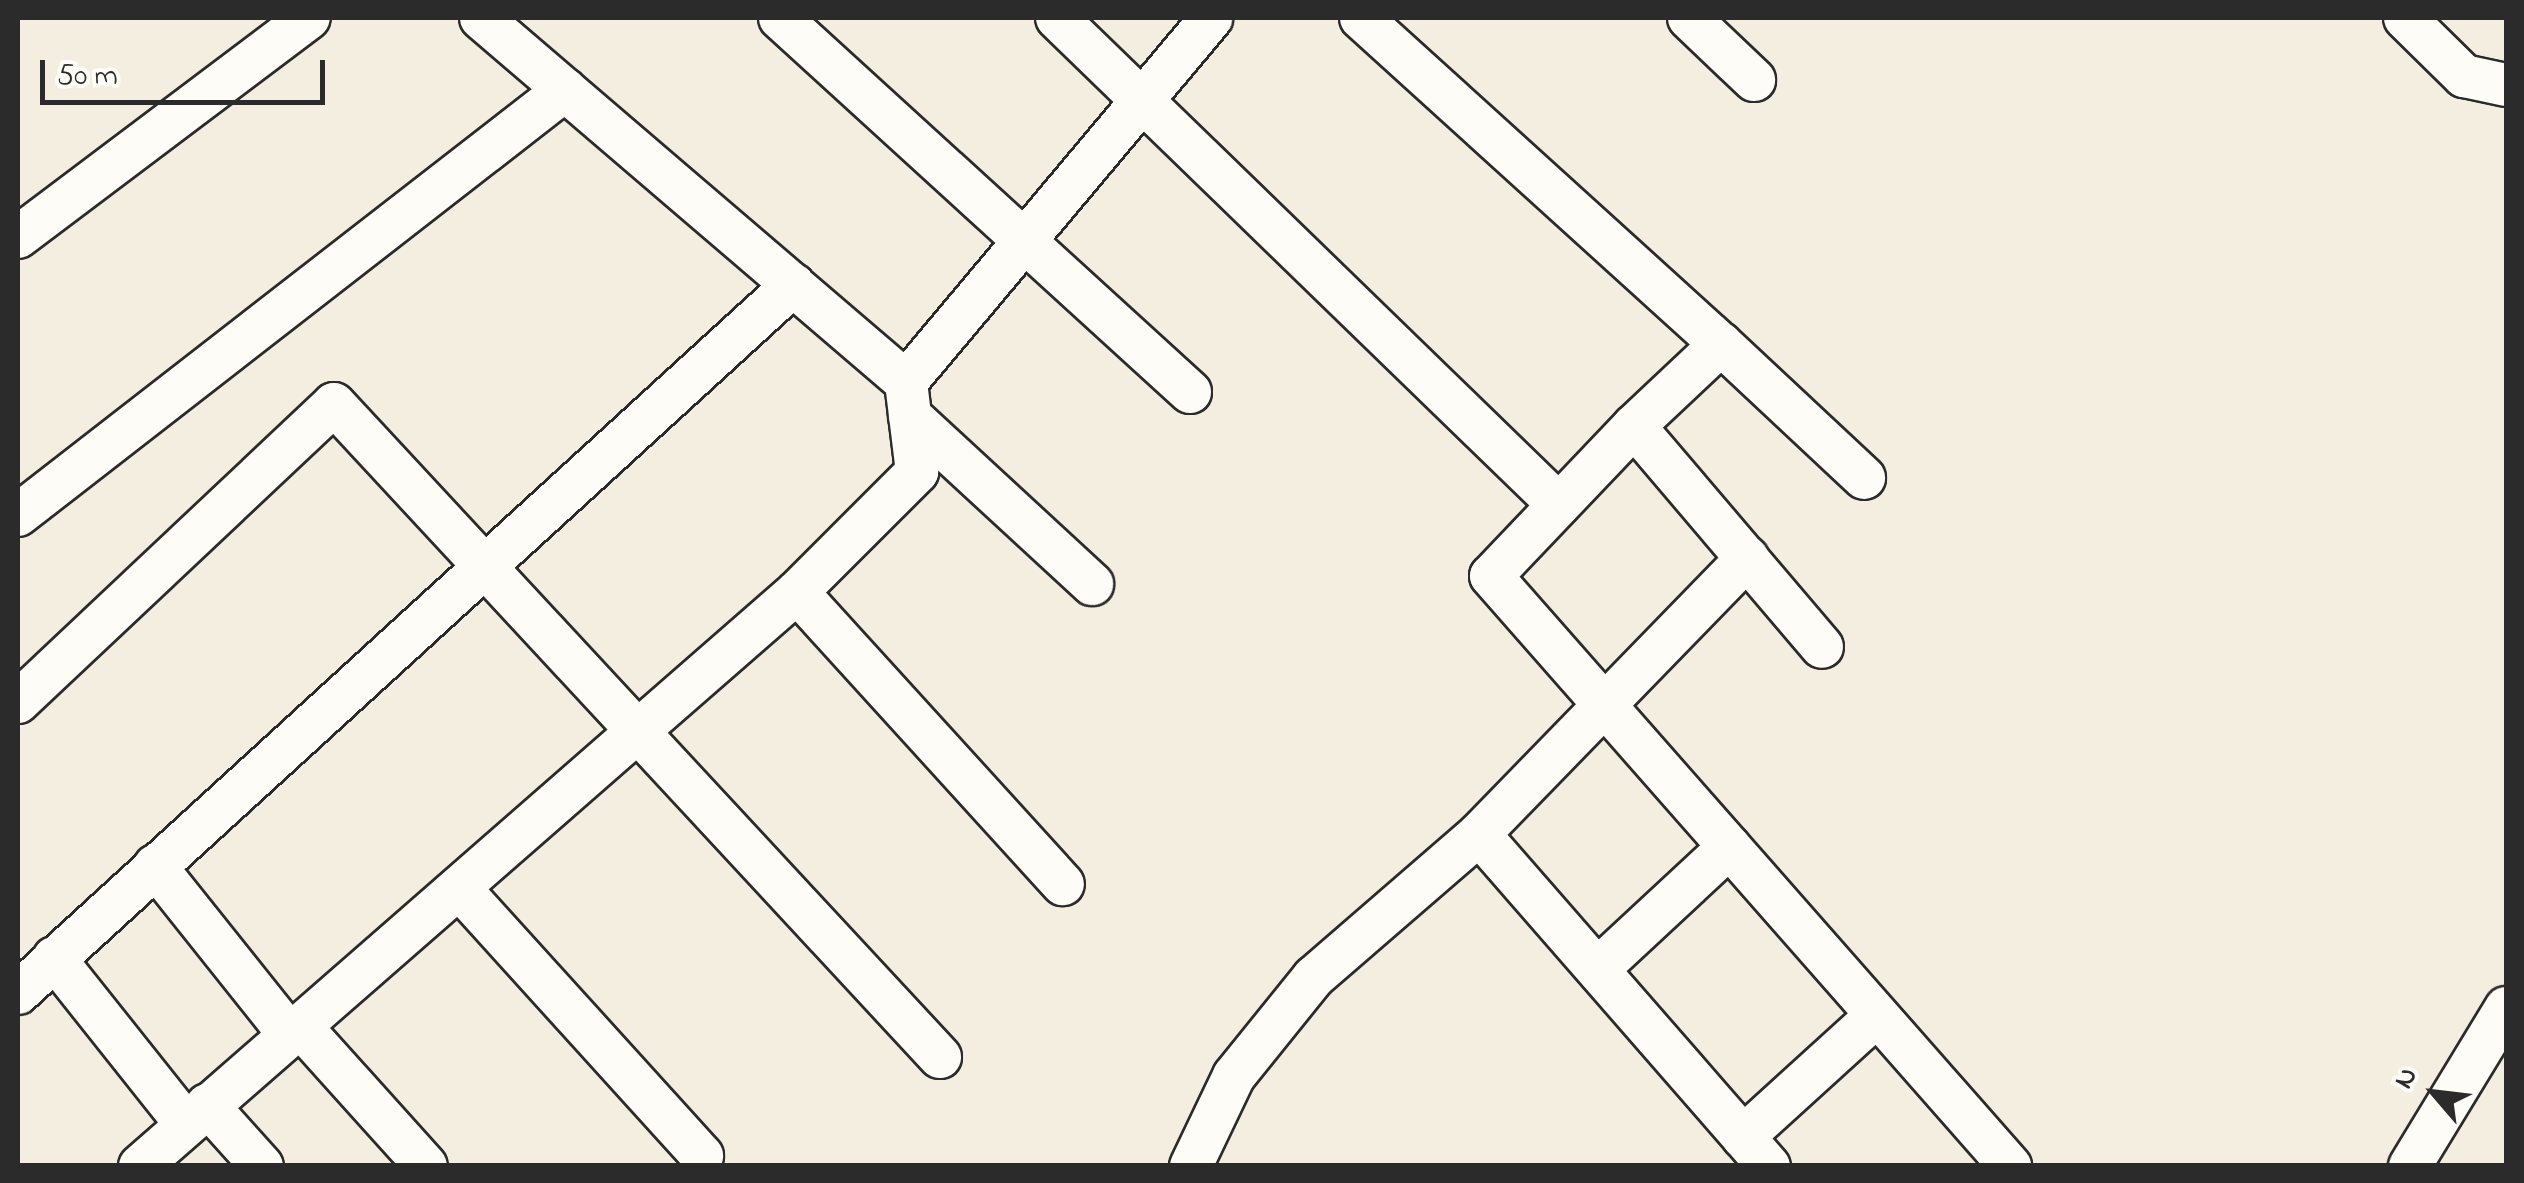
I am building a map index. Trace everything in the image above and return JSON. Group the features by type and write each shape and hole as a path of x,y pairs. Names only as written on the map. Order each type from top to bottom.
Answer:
{"street":[{"path":"18,237 309,18"},
{"path":"481,18 792,285 1092,584"},
{"path":"780,18 1018,245 1190,392"},
{"path":"1057,18 1559,506"},
{"path":"140,1166 461,890 798,592 917,472 908,399 1018,245 1211,18"},
{"path":"1361,18 1864,478"},
{"path":"1689,18 1754,80"},
{"path":"2406,18 2464,76 2506,85"},
{"path":"18,516 565,90"},
{"path":"18,994 792,285"},
{"path":"1721,344 1634,426 1491,576 2010,1166"},
{"path":"18,702 334,404 636,734 940,1057"},
{"path":"1634,426 1822,646"},
{"path":"1191,1166 1269,1027 1479,834 1746,558"},
{"path":"798,592 1064,884"},
{"path":"1479,834 1756,1151 1878,1015"},
{"path":"1599,968 1730,847"},
{"path":"155,866 295,1031 426,1166"},
{"path":"461,890 702,1156"},
{"path":"54,958 197,1115 262,1166"},
{"path":"2410,1166 2503,1024"}]}
